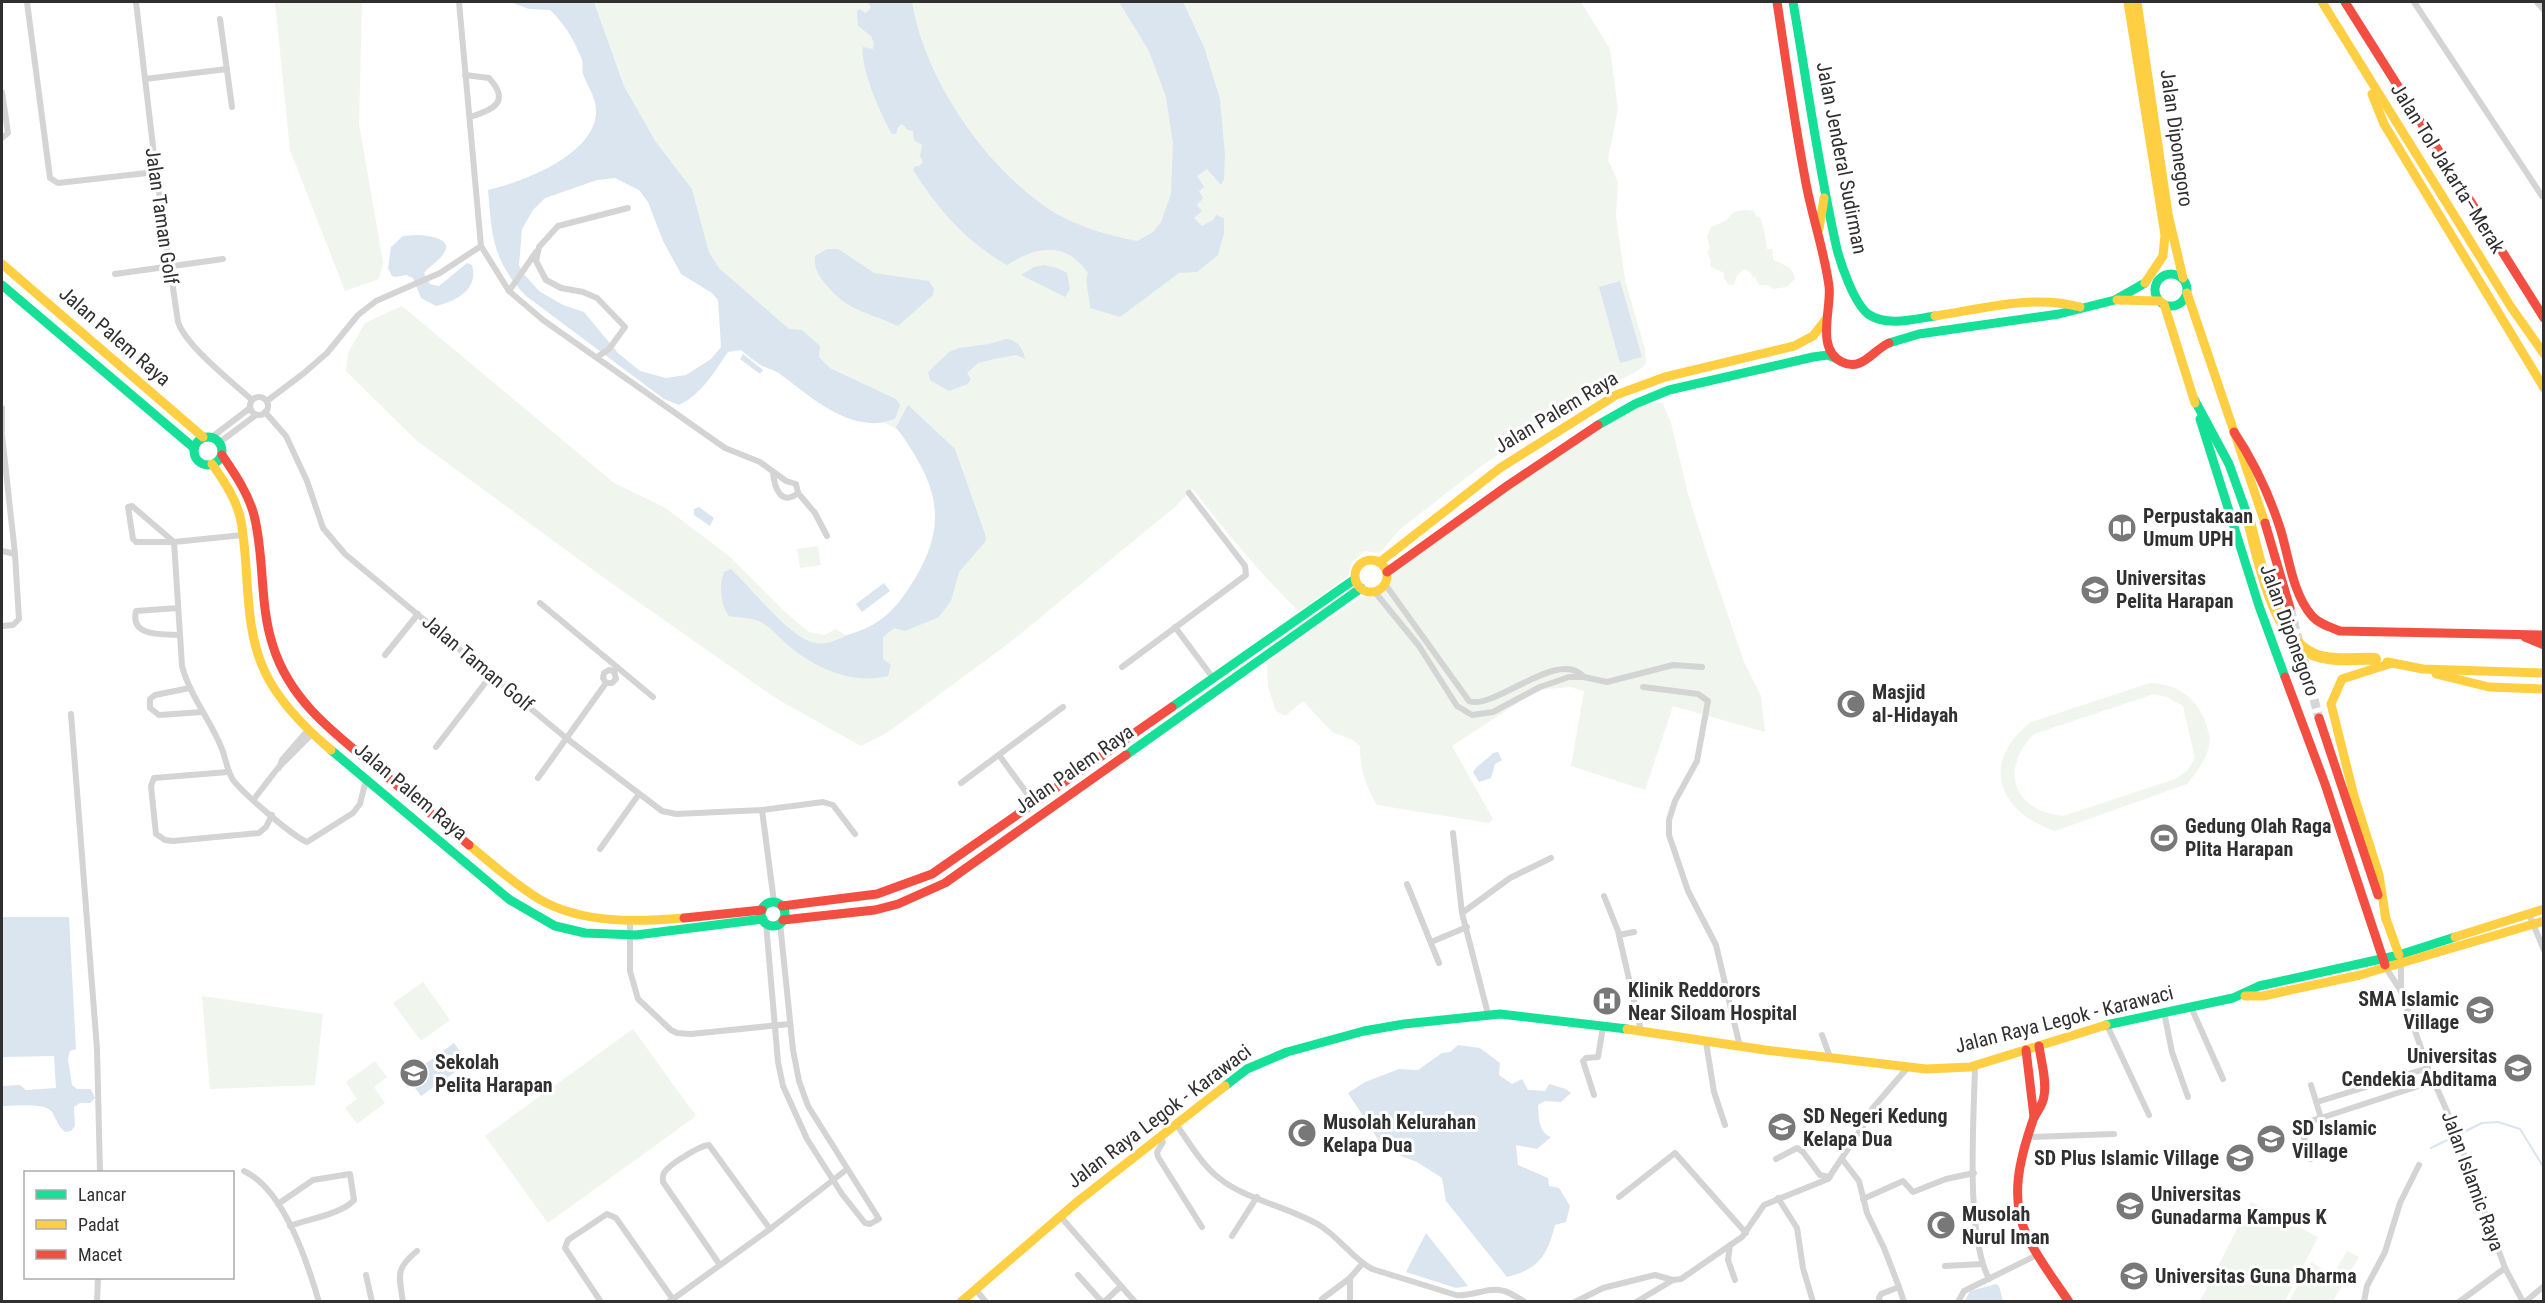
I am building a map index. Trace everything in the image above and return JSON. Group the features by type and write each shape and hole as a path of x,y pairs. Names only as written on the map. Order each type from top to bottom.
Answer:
{"main road":[{"name":"Jalan Jenderal Sudirman","path":"1778,2 1805,180 1829,286 1829,316"},
{"name":"Jalan Jenderal Sudirman","path":"1793,2 1836,247 1857,302 1867,313 1877,319 1903,321"},
{"name":"Jalan Diponegoro","path":"2128,2 2164,229 2164,250 2157,268"},
{"name":"Jalan Diponegoro","path":"2137,2 2175,248 2183,278"},
{"name":"Jalan Tol Jakarta–Merak","path":"2322,2 2505,297 2544,354"},
{"name":"Jalan Tol Jakarta–Merak","path":"2345,2 2544,318"},
{"path":"1785,48 1796,19"},
{"path":"2134,37 2147,69"},
{"path":"2356,57 2384,124 2544,388"},
{"path":"1818,234 1825,190"},
{"path":"2164,229 2175,248"},
{"name":"Jalan Palem Raya","path":"2,264 212,439"},
{"name":"Jalan Palem Raya","path":"2115,300 2145,283 2157,268"},
{"path":"2170,273 2183,278 2187,293 2178,304 2162,302 2155,286 2161,277 2170,273"},
{"name":"Jalan Palem Raya","path":"2,285 194,448 199,461 217,460"},
{"name":"Jalan Diponegoro","path":"2187,293 2275,551 2290,608"},
{"name":"Jalan Palem Raya","path":"1384,573 1554,454 1635,404 1669,390 1828,355 1845,364 1860,364 1895,340 1934,330 2059,314 2115,300 2162,302"},
{"name":"Jalan Palem Raya","path":"1903,321 2059,301 2081,307"},
{"name":"Jalan Diponegoro","path":"2162,302 2259,606 2325,784 2384,963"},
{"path":"1963,327 1993,308"},
{"path":"1829,316 1827,343 1836,358"},
{"name":"Jalan Palem Raya","path":"1384,573 1500,468 1616,395 1665,377 1794,346 1813,336 1829,316"},
{"path":"2194,399 2229,464 2248,517 2277,613 2292,637 2311,654 2375,659 2424,669 2544,673"},
{"path":"2234,432 2254,463 2296,582 2309,612 2321,624 2340,631 2544,635"},
{"path":"194,448 212,439 217,460"},
{"name":"Jalan Palem Raya","path":"217,460 241,519 251,622 263,668 275,690 310,732 366,780 510,900 535,916 561,928 598,936 631,929 764,918"},
{"name":"Jalan Palem Raya","path":"217,460 244,491 253,515 259,543 265,611 271,643 290,684 304,704 321,722 531,897 552,908 631,929"},
{"path":"1370,560 1384,573 1363,586 1356,570 1361,563 1370,560"},
{"name":"Jalan Palem Raya","path":"778,904 854,899 887,893 932,874 1213,678 1363,586"},
{"name":"Jalan Palem Raya","path":"782,922 875,910 898,904 945,883 1363,586"},
{"path":"2518,634 2544,645"},
{"path":"2386,920 2379,875 2354,796 2331,704 2342,680 2392,663"},
{"path":"2424,669 2457,682 2497,688 2544,689"},
{"name":"Jalan Diponegoro","path":"2319,718 2400,960"},
{"path":"778,904 785,916 782,922 776,925 764,918 765,906 778,904"},
{"name":"Jalan Raya Legok - Karawaci","path":"961,1302 1060,1216 1247,1069 1279,1054 1364,1030 1488,1014 1641,1031 1740,1047 1926,1069 1975,1065 2107,1025 2163,1011 2241,996 2263,996 2311,980 2400,960 2539,916"},
{"path":"2034,1117 2042,1106 2045,1094 2039,1046"},
{"path":"2026,1050 2034,1117 2030,1137 2021,1158 2018,1206 2023,1228 2037,1255 2069,1302"}],"street":[{"path":"27,2 50,178 58,183 156,172"},
{"name":"Jalan Taman Golf","path":"136,2 156,172 180,328 204,356 252,400"},
{"path":"459,2 481,246 511,289 543,320 600,355 725,448 760,462 796,484 798,493 815,513 827,536"},
{"path":"2414,2 2542,195"},
{"path":"2538,2 2544,10"},
{"path":"220,19 232,107"},
{"path":"145,79 227,69"},
{"path":"465,75 489,78 499,93 495,107 470,117"},
{"path":"2,92 8,133 2,138"},
{"path":"511,289 539,247 558,226 628,208"},
{"path":"267,401 304,374 327,353 358,315 375,301 440,273 481,246"},
{"path":"539,247 536,261 546,280 561,288 583,292 597,298 625,327 600,355"},
{"path":"115,274 223,259"},
{"path":"1794,346 1799,353 1798,360"},
{"path":"260,396 267,401 268,407 265,412 212,439 250,408 252,400 260,396"},
{"path":"2,408 2,433 15,554 19,619 13,625 2,626"},
{"path":"250,408 256,415"},
{"name":"Jalan Taman Golf","path":"265,412 286,435 296,453 323,528 345,554 566,738 655,807 668,813 762,810 828,803 838,811 855,834"},
{"path":"773,472 774,485 778,494 792,498 798,493"},
{"path":"1122,667 1244,578 1245,566 1189,493"},
{"path":"243,535 174,542 136,542 133,539 128,507 132,506 174,542 182,666 190,688 222,750 228,772 236,783 304,842 310,841 357,808 366,780"},
{"path":"2,551 15,554"},
{"path":"1384,573 1469,701 1480,703 1519,683 1558,671 1575,670 1584,677"},
{"path":"1363,586 1419,646 1457,706 1472,715 1493,712 1550,683 1569,677 1584,677 1607,682 1673,665 1702,667"},
{"path":"540,603 615,669 653,697"},
{"path":"178,608 136,611 135,624 138,629 149,633 180,635"},
{"path":"385,655 418,614"},
{"path":"1175,627 1213,678"},
{"path":"538,778 606,683 612,683 616,679 615,669"},
{"path":"436,747 492,675"},
{"path":"1643,687 1698,694 1708,701 1697,761 1675,801 1669,820 1669,835 1688,891 1716,945 1740,1047"},
{"path":"190,688 155,695 150,699 150,708 159,715 203,712"},
{"path":"1488,700 1493,712"},
{"path":"1480,703 1484,715"},
{"path":"961,783 1063,707"},
{"path":"70,714 97,1049 100,1171"},
{"path":"254,799 310,732"},
{"path":"999,755 1034,803"},
{"path":"228,772 154,778 151,786 156,834 165,840 173,841 259,833 266,827 272,815"},
{"path":"600,849 639,794"},
{"path":"762,810 778,904"},
{"path":"1454,833 1462,913 1488,1014"},
{"path":"1462,913 1510,878 1551,858"},
{"path":"1407,884 1439,963"},
{"path":"1604,896 1619,935 1641,1031"},
{"path":"2539,916 2544,950"},
{"path":"764,918 783,1086 807,1139 865,1223 870,1224 879,1219 846,1170 808,1106 799,1082 790,1024 782,922"},
{"path":"1431,942 1467,927"},
{"path":"631,929 630,970 638,999 671,1030 684,1034 790,1024"},
{"path":"1619,935 1634,932"},
{"name":"Jalan Islamic Raya","path":"2400,960 2401,991"},
{"name":"Jalan Islamic Raya","path":"2384,963 2401,991 2428,1068 2454,1126 2505,1268 2524,1302"},
{"path":"2191,1007 2223,1079"},
{"path":"2163,1011 2175,1061 2188,1097"},
{"path":"2107,1025 2149,1115"},
{"path":"1594,1095 1583,1061 1586,1058 1598,1057 1603,1027"},
{"path":"1822,1035 1830,1058"},
{"path":"1706,1042 1714,1092 1725,1125"},
{"path":"1975,1065 1974,1173 1982,1264 1989,1279"},
{"path":"1636,1302 1673,1280 1684,1277 1746,1233 1760,1209 1778,1198 1822,1183 1830,1177 1872,1109 1910,1066"},
{"path":"2317,1102 2428,1068"},
{"path":"2311,1159 2301,1129 2304,1123 2434,1081"},
{"path":"2311,1085 2321,1118"},
{"path":"1176,1124 1211,1172 1227,1184 1320,1225 1340,1241 1362,1264 1415,1284 1456,1295 1466,1296 1503,1290 1525,1302"},
{"path":"2030,1137 2114,1134"},
{"path":"1160,1136 1163,1142 1158,1151 1158,1157 1202,1227"},
{"path":"720,1265 663,1182 667,1169 701,1146 709,1145 770,1229"},
{"path":"1776,1159 1797,1148 1803,1152 1820,1175 1830,1177"},
{"path":"1619,1197 1674,1154 1746,1233"},
{"path":"1842,1159 1859,1181 1867,1213 1884,1248 1904,1302"},
{"path":"2364,1302 2367,1286 2385,1252 2400,1203 2419,1165"},
{"path":"601,1302 565,1248 568,1240 607,1214 616,1218 671,1300 770,1229 846,1170"},
{"path":"244,1171 262,1183 278,1204 290,1226 319,1302"},
{"path":"1863,1199 1903,1181 1914,1192 1946,1179 1974,1173"},
{"path":"278,1204 309,1182 350,1174 354,1200 351,1203 339,1210 290,1226"},
{"path":"1232,1236 1257,1197"},
{"path":"1778,1198 1797,1228 1803,1268 1813,1302"},
{"path":"1060,1216 1135,1302"},
{"path":"1730,1245 1728,1260 1735,1280"},
{"path":"403,1302 399,1271 405,1261 417,1251"},
{"path":"1958,1302 1964,1291 2037,1255"},
{"path":"1322,1299 1350,1278 1362,1264"},
{"path":"1945,1266 1982,1264"},
{"path":"2459,1302 2505,1268"},
{"path":"366,1275 372,1302"},
{"path":"1078,1275 1103,1302 1120,1287"},
{"path":"1575,1302 1603,1288 1655,1275 1673,1280"},
{"path":"1350,1278 1350,1302"},
{"path":"97,1302 98,1279"},
{"path":"2524,1302 2544,1286"},
{"path":"1880,1302 1881,1294 1899,1287"},
{"path":"975,1289 986,1302"}],"shaded area":[{"path":"275,2 362,2 359,124 383,262 379,279 345,291 290,150"},
{"path":"510,2 594,2 624,86 656,142 692,189 709,252 719,268 789,329 802,330 820,346 819,357 830,368 896,399 900,405 895,419 879,423 864,422 833,412 778,372 759,364 741,350 728,352 701,389 679,405 664,399 526,296 506,271 500,259 493,234 488,190 538,173 572,152 585,140 593,125 596,109 593,95 583,74 582,60 569,33 550,10 529,9","holes":["615,178 639,190 648,202 663,241 681,274 712,293 718,300 721,347 711,359 686,375 666,378 640,371 618,353 584,312 563,305 539,291 522,272 519,265 522,229 533,210 545,198 597,180"]},
{"path":"594,2 1581,2 1610,49 1618,109 1608,160 1618,182 1616,216 1625,280 1645,349 1646,363 1642,368 1595,394 1484,464 1399,530 1382,551 1377,553 1365,551 1352,562 1348,576 1299,611 1243,552 1193,489 1176,506 1008,644 888,732 861,746 777,699 607,580 417,441 346,371 348,353 365,323 402,306 614,483 664,507 729,556 784,611 809,632 824,635 836,629 845,635 868,628 885,617 906,593 927,555 935,522 931,488 925,471 906,439 899,431 884,423 895,419 896,399 830,368 719,268 709,252 692,189 656,142 624,86"},
{"path":"868,2 912,2 930,62 945,92 983,149 1006,174 1055,213 1085,227 1137,241 1153,232 1161,222 1171,194 1173,143 1166,97 1149,51 1119,2 1183,2 1204,47 1220,99 1225,155 1224,179 1221,185 1207,169 1197,176 1204,187 1199,191 1203,198 1197,205 1202,211 1194,218 1202,226 1213,220 1216,215 1224,218 1224,233 1218,255 1197,272 1179,273 1120,317 1090,308 1088,273 1079,263 1061,251 1040,251 1007,265 992,256 954,223 932,198 913,170 915,166 923,162 920,156 922,145 914,140 913,131 908,130 902,124 898,127 896,134 892,134 882,115 868,79 863,56 863,47 873,49 874,43 871,36 858,26 857,11 859,9 866,13 871,8"},
{"path":"1754,211 1756,216 1760,217 1767,249 1773,249 1773,260 1787,266 1792,271 1795,279 1786,287 1773,289 1768,285 1759,285 1755,277 1753,278 1751,273 1744,269 1737,276 1734,284 1729,285 1724,278 1724,273 1710,266 1711,260 1707,253 1710,248 1707,237 1711,227 1725,221 1734,212"},
{"path":"403,236 430,236 445,243 444,252 424,273 430,284 439,286 467,263 472,265 472,281 464,293 436,306 421,298 413,278 406,275 392,276 388,268 391,247"},
{"path":"827,249 838,249 874,273 929,281 934,289 933,295 898,326 858,310 832,292 818,273 815,256"},
{"path":"1044,265 1067,273 1070,289 1065,297 1021,275 1034,267"},
{"path":"1620,281 1642,357 1620,363 1599,287"},
{"path":"1006,339 1019,345 1025,359 1016,355 978,363 967,373 971,379 968,384 949,391 930,380 928,372 949,352"},
{"path":"743,354 763,370 760,374 740,359"},
{"path":"1659,402 1663,404 1671,423 1688,494 1744,662 1761,696 1765,732 1673,706 1645,790 1571,766 1584,691 1570,687 1538,690 1452,746 1493,819 1489,823 1377,805 1364,777 1360,746 1351,739 1332,732 1303,701 1285,716 1276,711 1268,687 1267,662 1361,597 1377,596 1383,593 1390,587 1391,576 1396,569 1419,555 1508,489 1612,420 1637,408"},
{"path":"908,405 955,449 986,537 985,542 959,572 951,601 939,617 905,631 894,628 883,637 883,659 891,665 888,676 861,678 835,673 799,654 761,622 729,616 722,600 722,577 724,572 731,569 791,630 811,642 833,641 879,621 892,610 923,565 935,524 930,487 922,468 896,427"},
{"path":"699,507 714,518 710,526 694,515 694,509"},
{"path":"818,546 821,565 800,568 797,549"},
{"path":"884,583 890,591 862,612 856,604"},
{"path":"2150,683 2169,686 2192,700 2202,715 2210,738 2205,757 2187,784 2055,831 2035,823 2020,812 2009,799 2002,784 2001,769 2005,753 2015,737 2031,722","holes":["2154,694 2167,697 2183,706 2195,758 2187,771 2175,779 2063,816 2046,813 2032,806 2023,797 2017,787 2015,774 2017,761 2023,748 2034,734"]},
{"path":"1498,752 1502,760 1495,764 1491,778 1479,782 1473,772 1493,753"},
{"path":"2,917 69,917 76,1049 70,1051 68,1059 72,1085 77,1089 91,1089 95,1098 90,1103 80,1103 74,1107 75,1126 71,1131 65,1132 49,1109 29,1105 2,1106 2,1086 20,1085 26,1090 56,1088 54,1056 2,1057"},
{"path":"423,982 450,1020 421,1041 393,1003"},
{"path":"202,996 323,1014 315,1085 210,1089"},
{"path":"633,1029 696,1116 548,1223 485,1136"},
{"path":"454,1043 468,1063 421,1096 407,1077"},
{"path":"1458,1045 1480,1048 1500,1063 1499,1075 1512,1084 1522,1079 1528,1090 1545,1091 1549,1084 1566,1089 1571,1093 1561,1102 1545,1101 1538,1105 1541,1128 1551,1137 1537,1149 1516,1145 1518,1165 1548,1178 1549,1186 1559,1188 1570,1206 1566,1222 1555,1225 1548,1246 1540,1260 1526,1270 1507,1277 1446,1201 1442,1178 1417,1162 1385,1150 1348,1093 1365,1082 1399,1069 1418,1070"},
{"path":"375,1061 387,1077 374,1087 385,1103 357,1124 345,1108 357,1099 346,1082"},
{"path":"2251,1202 2318,1237 2285,1301 2200,1301"},
{"path":"1426,1233 1468,1286 1456,1288 1406,1272"},
{"path":"2347,1251 2359,1257 2333,1301 2289,1301 2311,1262 2333,1275"},
{"path":"1996,1284 1999,1286 2003,1301 1964,1302 1970,1291"}],"waterway":[{"path":"2431,1148 2482,1123 2498,1122 2520,1129 2544,1168"}],"tunnel":[{"path":"2290,608 2319,718"}],"traffic: fast":[{"path":"1793,2 1818,154 1838,253 1848,282 1863,309 1875,318 1901,321 1935,316"},
{"path":"2171,274 2183,278 2187,290 2183,302 2171,306 2159,302 2155,290 2159,278 2171,274"},
{"path":"1889,343 1919,334 2059,314 2115,300 2145,283"},
{"path":"2,285 194,448"},
{"path":"1598,425 1635,404 1669,390 1813,357 1828,355 1835,358"},
{"path":"2194,399 2229,464 2248,517"},
{"path":"2200,419 2259,606 2285,677"},
{"path":"208,437 218,441 222,451 218,461 208,465 198,461 194,451 198,441 208,437"},
{"path":"1172,707 1355,579"},
{"path":"1126,755 1361,588"},
{"path":"331,750 510,900 555,926 585,933 636,935 763,919"},
{"path":"773,902 781,906 785,914 781,922 773,926 765,922 761,914 765,906 773,902"},
{"path":"2106,1025 2233,998 2259,986 2399,955 2455,937"},
{"path":"1225,1086 1247,1069 1287,1052 1364,1031 1404,1024 1500,1014 1627,1029"}],"traffic: slow":[{"path":"2128,2 2165,235 2163,256 2145,283"},
{"path":"2137,2 2168,214 2183,278"},
{"path":"2322,2 2511,307 2544,354"},
{"path":"2372,94 2384,124 2544,388"},
{"path":"1819,229 1824,198"},
{"path":"2,264 203,437"},
{"path":"2187,293 2265,523"},
{"path":"2117,300 2160,301"},
{"path":"1935,316 2026,302 2062,303 2080,307"},
{"path":"2164,304 2195,403"},
{"path":"1380,562 1500,468 1616,395 1665,377 1794,346 1813,336 1827,318"},
{"path":"212,464 230,491 239,513 244,539 253,634 264,670 293,713 331,750"},
{"path":"2248,517 2263,573 2278,614 2288,632 2300,646 2322,657 2375,659"},
{"path":"1371,560 1382,565 1387,576 1382,587 1371,592 1360,587 1355,576 1360,565 1371,560"},
{"path":"2387,662 2423,669 2544,673"},
{"path":"2386,920 2379,875 2354,796 2331,704 2342,679 2392,663"},
{"path":"2436,674 2489,687 2544,689"},
{"path":"469,845 503,874 539,899 573,913 629,920 684,918"},
{"path":"2455,937 2544,909"},
{"path":"2385,916 2399,955"},
{"path":"2245,996 2263,996 2360,975 2544,921"},
{"path":"1627,1029 1765,1050 1926,1069 1970,1067 2106,1025"},
{"path":"961,1302 1077,1202 1225,1086"}],"traffic: jam":[{"path":"1777,2 1801,156 1829,286 1826,327 1829,348 1842,362 1856,364 1889,343"},
{"path":"2345,2 2544,318"},
{"path":"1387,572 1507,486 1598,425"},
{"path":"2234,432 2271,503 2295,585 2305,607 2318,621 2340,631 2544,635"},
{"path":"222,455 245,491 254,515 269,630 281,666 291,684 302,700 330,729 469,845"},
{"path":"2265,523 2290,608"},
{"path":"2525,637 2544,645"},
{"path":"2285,677 2325,784 2385,965"},
{"path":"782,906 877,894 932,874 1172,707"},
{"path":"2319,718 2378,895"},
{"path":"783,920 875,910 898,904 945,883 1126,755"},
{"path":"684,918 762,910"},
{"path":"2039,1046 2045,1090 2024,1149 2018,1178 2019,1207 2031,1245 2069,1302"},
{"path":"2026,1050 2034,1117"}],"place":[{"name":"Perpustakaan Umum UPH","path":"2122,528"},
{"name":"Universitas Pelita Harapan","path":"2095,590"},
{"name":"Masjid al-Hidayah","path":"1851,704"},
{"name":"Gedung Olah Raga Plita Harapan","path":"2164,838"},
{"name":"Klinik Reddorors Near Siloam Hospital","path":"1607,1001"},
{"name":"SMA Islamic Village","path":"2480,1010"},
{"name":"Universitas Cendekia Abditama","path":"2518,1068"},
{"name":"Sekolah Pelita Harapan","path":"414,1073"},
{"name":"SD Negeri Kedung Kelapa Dua","path":"1782,1127"},
{"name":"Musolah Kelurahan Kelapa Dua","path":"1302,1133"},
{"name":"SD Islamic Village","path":"2271,1139"},
{"name":"SD Plus Islamic Village","path":"2240,1158"},
{"name":"Universitas Gunadarma Kampus K","path":"2130,1206"},
{"name":"Musolah Nurul Iman","path":"1941,1225"},
{"name":"Universitas Guna Dharma","path":"2134,1276"}]}
